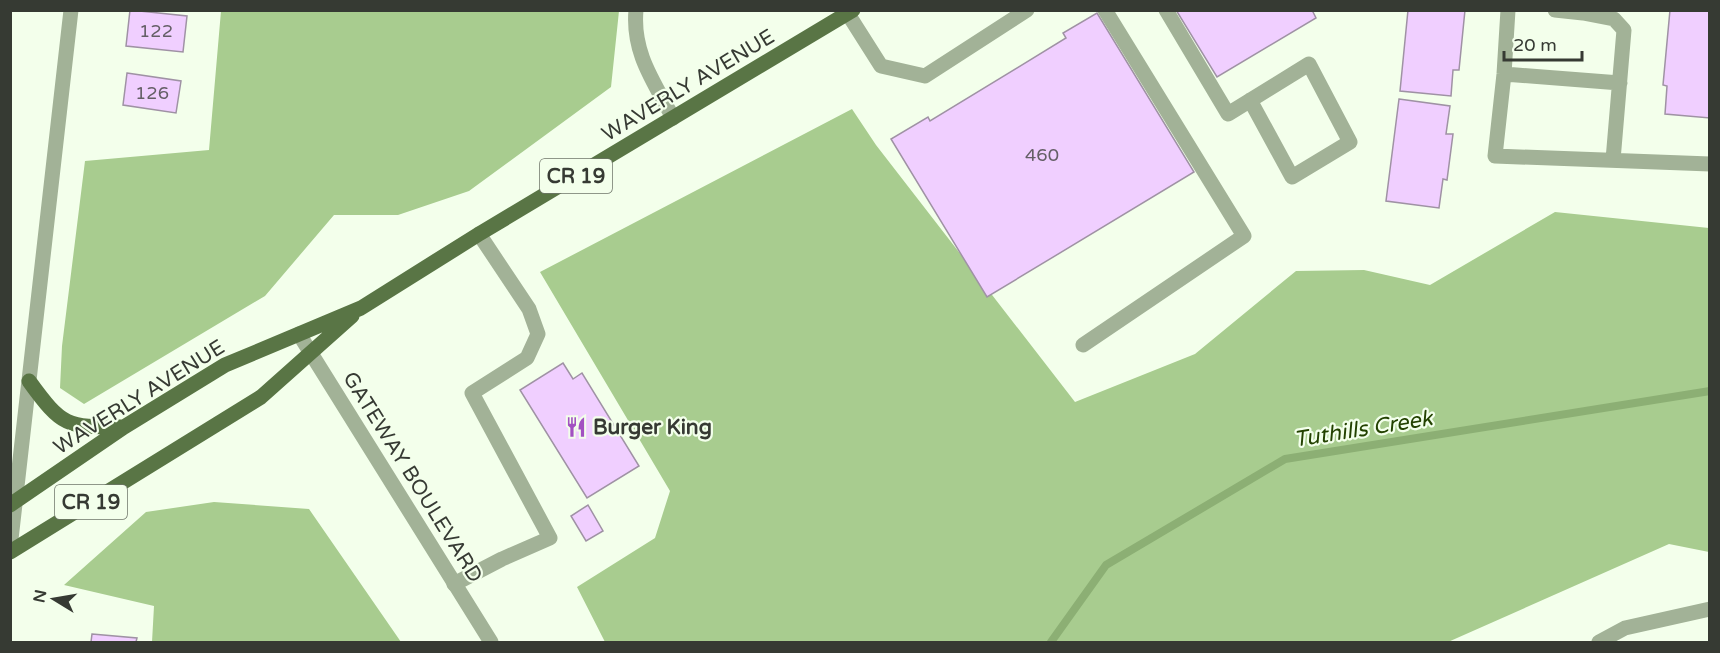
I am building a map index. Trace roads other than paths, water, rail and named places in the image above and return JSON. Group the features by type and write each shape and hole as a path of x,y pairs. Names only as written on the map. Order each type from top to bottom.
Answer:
{"main road":[{"name":"WAVERLY AVENUE","path":"13,503 124,427 225,364 361,308 479,234 850,12"},
{"name":"WAVERLY AVENUE","path":"10,550 261,397 361,308"},
{"path":"28,381 55,414 66,422 91,427 124,427"}],"street":[{"path":"10,550 13,503 71,10"},
{"path":"636,10 636,42 640,56 673,118"},
{"path":"850,12 881,66 925,76 1027,10"},
{"path":"1083,345 1244,236 1105,10"},
{"path":"1166,10 1228,114 1250,100 1309,64 1350,142 1292,177 1250,100"},
{"path":"1508,10 1495,156 1710,164"},
{"path":"1555,10 1614,19 1624,30 1612,160"},
{"path":"1504,74 1620,83"},
{"path":"454,584 501,559 550,538 472,393 527,358 538,334 529,309 479,234"},
{"name":"GATEWAY BOULEVARD","path":"299,334 491,642"},
{"path":"1599,642 1625,628 1710,609"}],"waterway":[{"name":"Tuthills Creek","path":"1051,642 1106,565 1285,459 1710,391"}],"place":[{"name":"Burger King","path":"576,427"}]}
